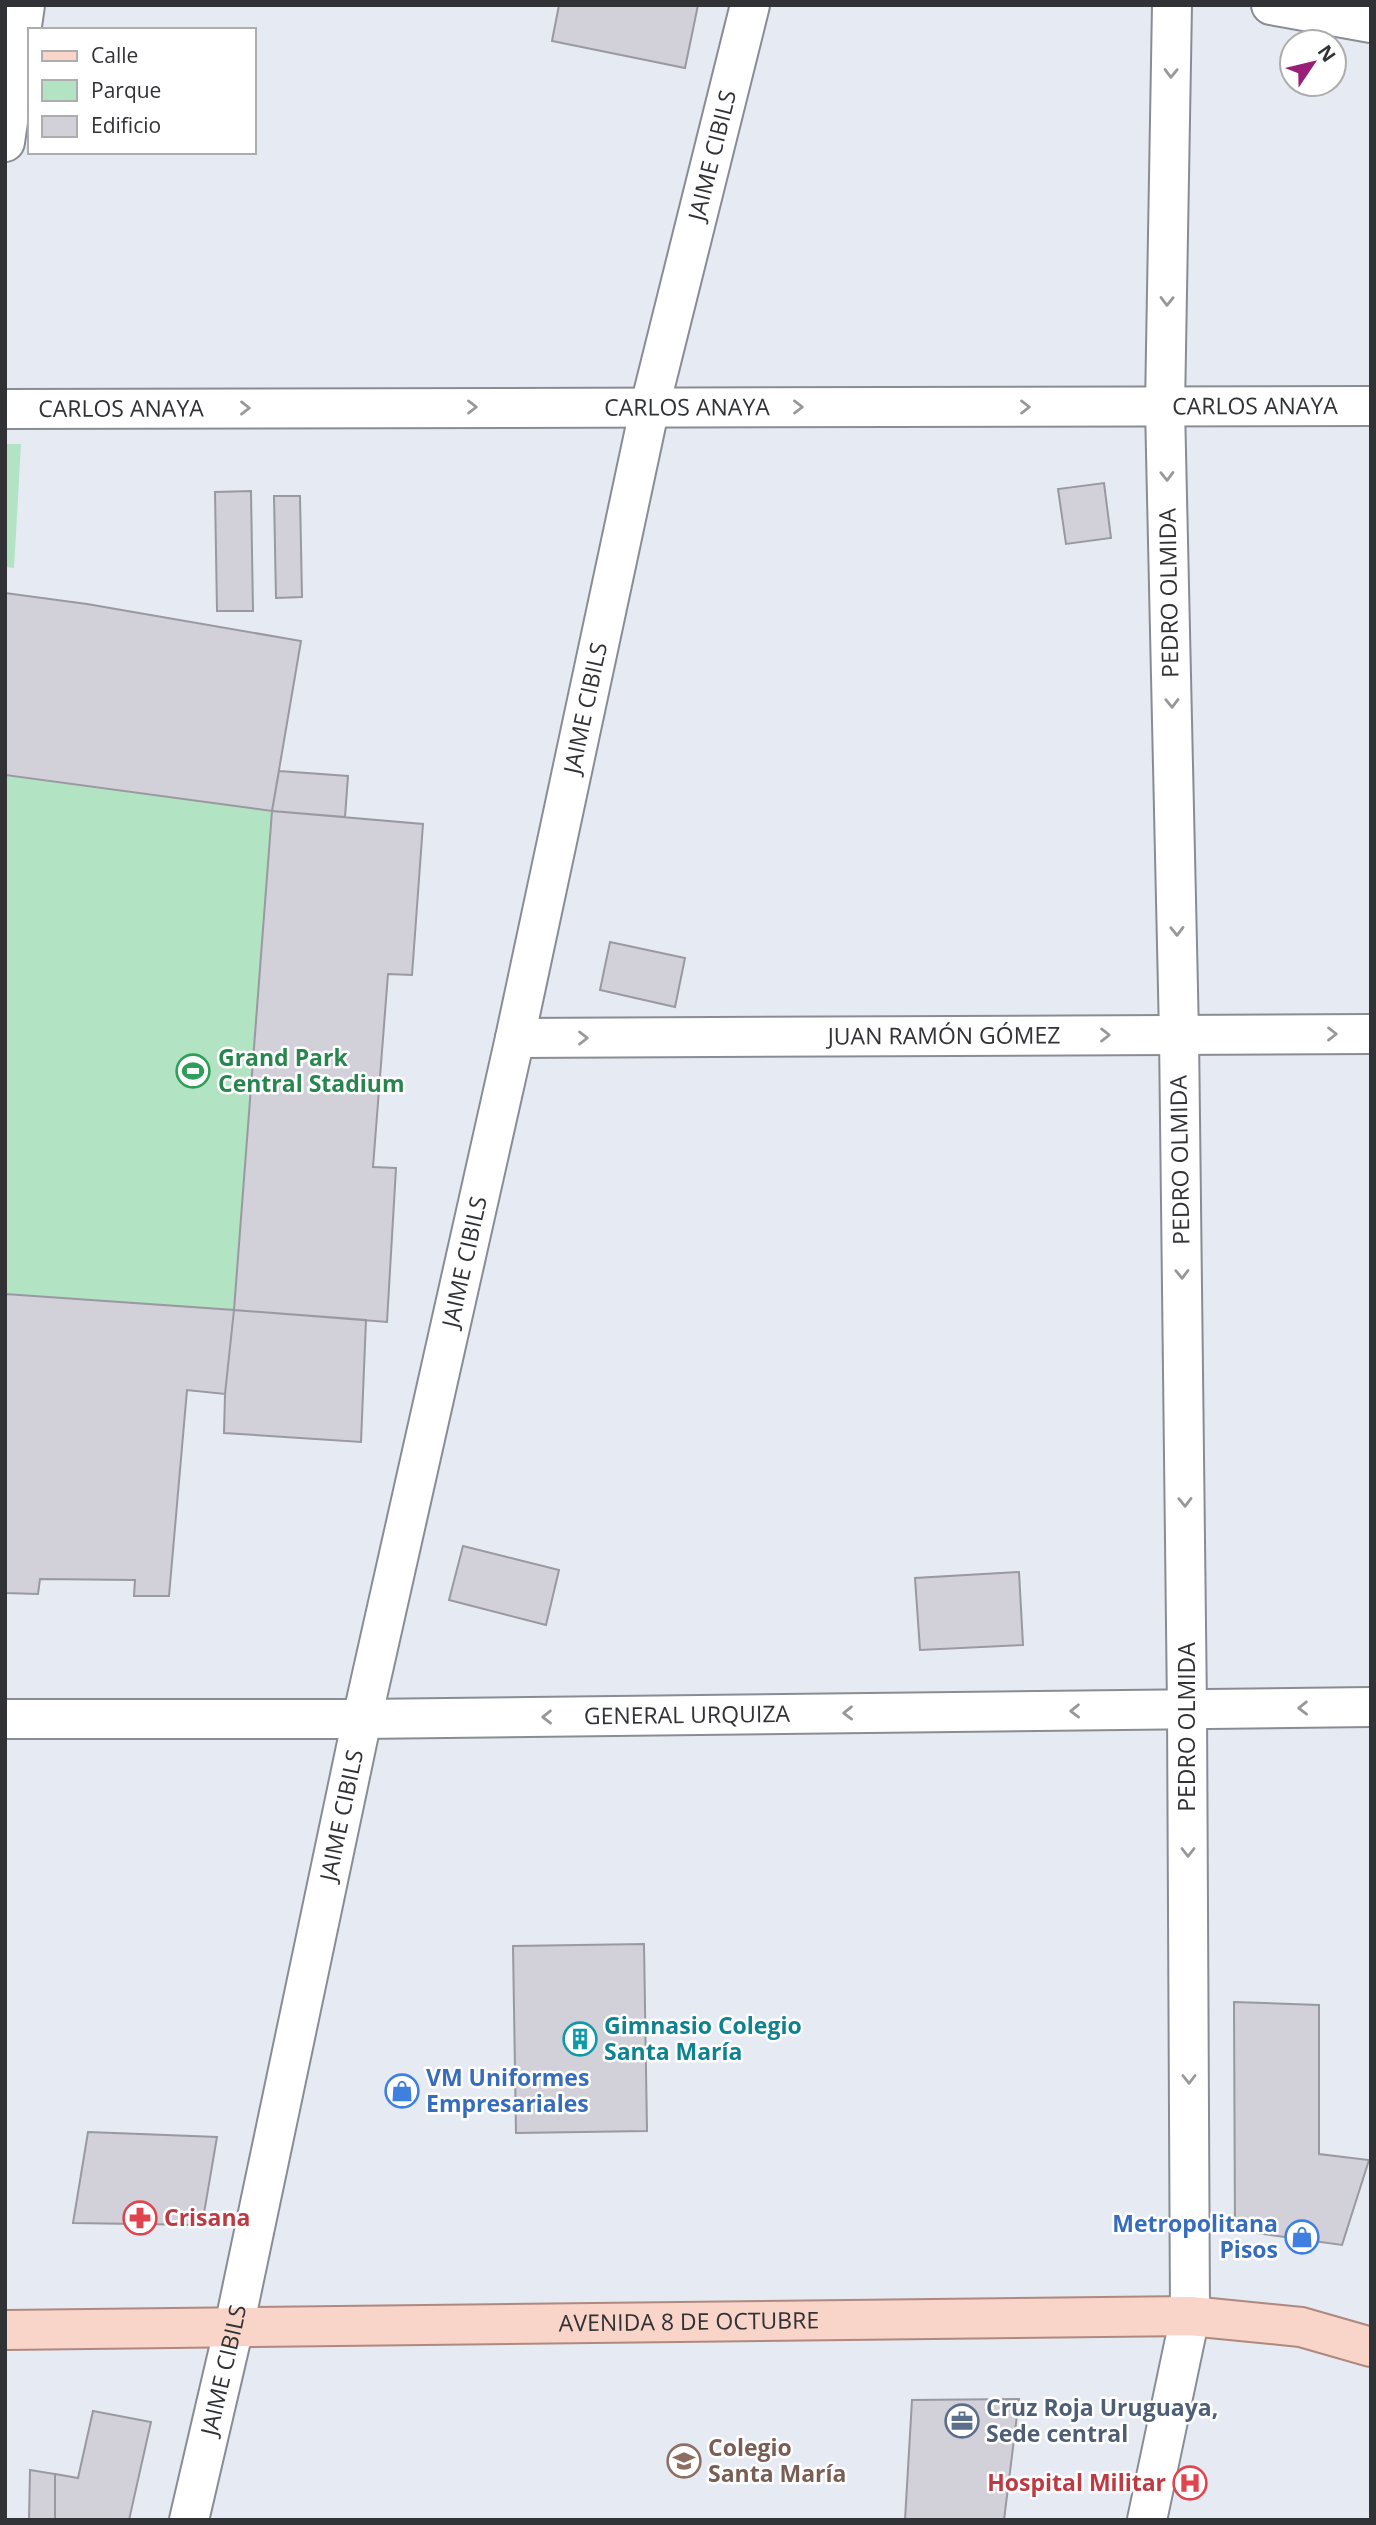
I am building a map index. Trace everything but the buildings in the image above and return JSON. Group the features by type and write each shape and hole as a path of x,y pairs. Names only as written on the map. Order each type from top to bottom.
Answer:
{"main road":[{"name":"AVENIDA 8 DE OCTUBRE","path":"5,2330 1190,2316 1301,2327 1371,2347"}],"street":[{"path":"5,142 25,5"},
{"name":"JAIME CIBILS","path":"189,2520 234,2328 362,1719 515,1038 650,406 750,5"},
{"name":"PEDRO OLMIDA","path":"1147,2520 1190,2316 1187,1709 1179,1034 1165,407 1172,5"},
{"path":"1271,5 1371,23"},
{"name":"CARLOS ANAYA","path":"5,409 1371,406"},
{"name":"JUAN RAMÓN GÓMEZ","path":"515,1038 1371,1034"},
{"name":"GENERAL URQUIZA","path":"5,1719 362,1719 1371,1707"}],"green space":[{"path":"5,444 21,444 14,568 5,567"},
{"name":"Grand Park Central Stadium","path":"5,593 87,604 301,641 279,771 348,776 346,817 423,824 412,975 388,975 373,1166 396,1168 387,1322 234,1310 225,1394 187,1391 169,1596 134,1596 134,1580 40,1579 38,1594 5,1593"}],"place":[{"name":"Grand Park Central Stadium","path":"193,1071"},
{"name":"Gimnasio Colegio Santa María","path":"580,2039"},
{"name":"VM Uniformes Empresariales","path":"402,2091"},
{"name":"Crisana","path":"140,2218"},
{"name":"Metropolitana Pisos","path":"1302,2237"},
{"name":"Cruz Roja Uruguaya, Sede central","path":"962,2421"},
{"name":"Colegio Santa María","path":"684,2461"},
{"name":"Hospital Militar","path":"1190,2483"}]}
